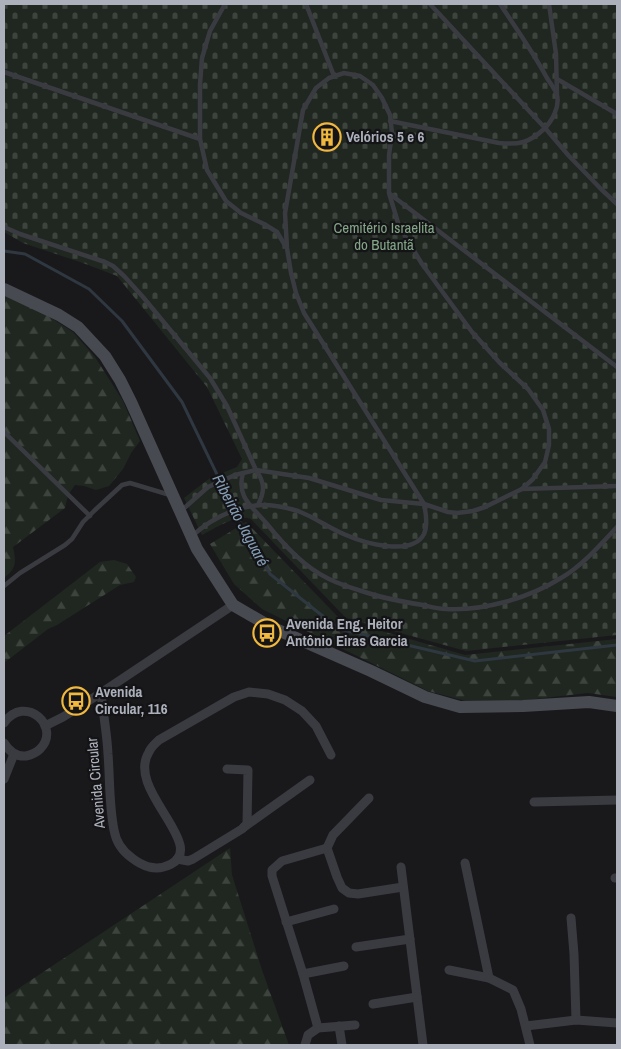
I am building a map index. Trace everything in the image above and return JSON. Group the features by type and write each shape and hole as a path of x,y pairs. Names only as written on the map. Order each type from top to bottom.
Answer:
{"main road":[{"path":"4,289 59,315 78,327 105,356 131,402 191,537 233,605 271,627 425,697 460,707 589,702 617,706"}],"street":[{"path":"45,726 101,693 233,605"},
{"path":"178,859 181,849 178,840 152,792 145,774 148,752 159,740 234,697 249,692 268,694 285,700 302,711 316,726 331,755"},
{"name":"Avenida Circular","path":"101,693 108,753 111,812 116,840 126,854 148,866 168,866 178,859 188,861 193,859 244,827 310,780"},
{"path":"4,724 14,713 29,711 42,719 47,733 42,747 29,755 14,754 4,743"},
{"path":"4,779 14,754"},
{"path":"227,769 248,770 247,824 244,827"},
{"path":"370,798 333,835 327,848 337,877 342,888 349,893 358,894 403,887"},
{"path":"534,802 617,800"},
{"path":"318,1028 304,974 272,876 272,870 282,861 327,848"},
{"path":"466,863 489,978"},
{"path":"400,867 423,1045"},
{"path":"286,922 334,909"},
{"path":"571,918 576,1020"},
{"path":"356,947 410,938"},
{"path":"304,974 344,966"},
{"path":"449,970 489,978 513,990 522,1009 530,1045"},
{"path":"373,1004 417,997"},
{"path":"526,1026 576,1020 617,1023"},
{"path":"305,1045 308,1035 318,1028 355,1025"},
{"path":"339,1026 342,1045"}],"lane":[{"path":"225,4 210,31 202,58 200,140 207,170 226,201 241,213 277,232 287,248"},
{"path":"306,4 334,76"},
{"path":"430,4 569,156 617,204"},
{"path":"500,4 539,62 557,95"},
{"path":"390,121 499,143 527,142 536,136 550,123 556,109 556,54 548,4"},
{"path":"4,72 200,140"},
{"path":"180,512 208,487 235,475 256,470 308,478 381,500 424,504 448,512 465,512 485,507 522,489 533,479 545,462 549,445 549,430 543,410 528,389 500,363 472,332 422,264 399,226 389,193 389,155 392,133 390,115 373,85 360,76 344,72 329,78 316,88 303,110 285,213 287,248 296,293 304,313 424,504 426,524 424,533 420,540 396,547 366,543 344,535 298,511 275,506 258,505 240,508 219,518 191,537"},
{"path":"557,79 617,114"},
{"path":"389,193 617,367"},
{"path":"4,227 105,262 124,276 210,378 227,406 256,470 262,477 264,487 258,505"},
{"path":"4,432 90,516"},
{"path":"243,473 240,482 244,498 294,554 310,568 328,579 387,599 446,609 483,607 522,597 562,578 592,553 617,527"},
{"path":"4,586 20,573 65,545 83,522 122,485 130,483 174,496"},
{"path":"522,489 617,486"}],"green space":[{"name":"Cemitério Israelita do Butantã","path":"4,4 617,4 617,635 466,651 346,618 251,519 239,518 202,535 184,498 210,478 237,467 242,459 207,387 117,276 23,243 4,232"},
{"path":"4,294 40,311 73,332 95,357 123,401 140,441 123,469 109,486 96,490 75,485 68,495 65,508 13,547 15,557 13,568 4,578"},
{"path":"246,522 340,619 465,655 617,639 617,697 588,693 481,705 428,691 262,609 234,584 210,544"},
{"path":"114,560 127,564 136,577 134,582 120,585 48,629 4,663 4,636 100,562"},
{"path":"230,848 232,875 262,970 289,1045 4,1045 4,998"}],"building":[{"name":"Velórios 5 e 6","path":"321,123 336,124 334,152 318,150"}],"waterway":[{"name":"Ribeirão Jaguaré","path":"4,251 25,254 89,289 122,321 182,402 240,522 270,574 339,629 475,661 617,645"}],"place":[{"name":"Velórios 5 e 6","path":"327,137"},
{"name":"Avenida Eng. Heitor Antônio Eiras Garcia","path":"267,633"},
{"name":"Avenida Circular, 116","path":"76,701"}]}
